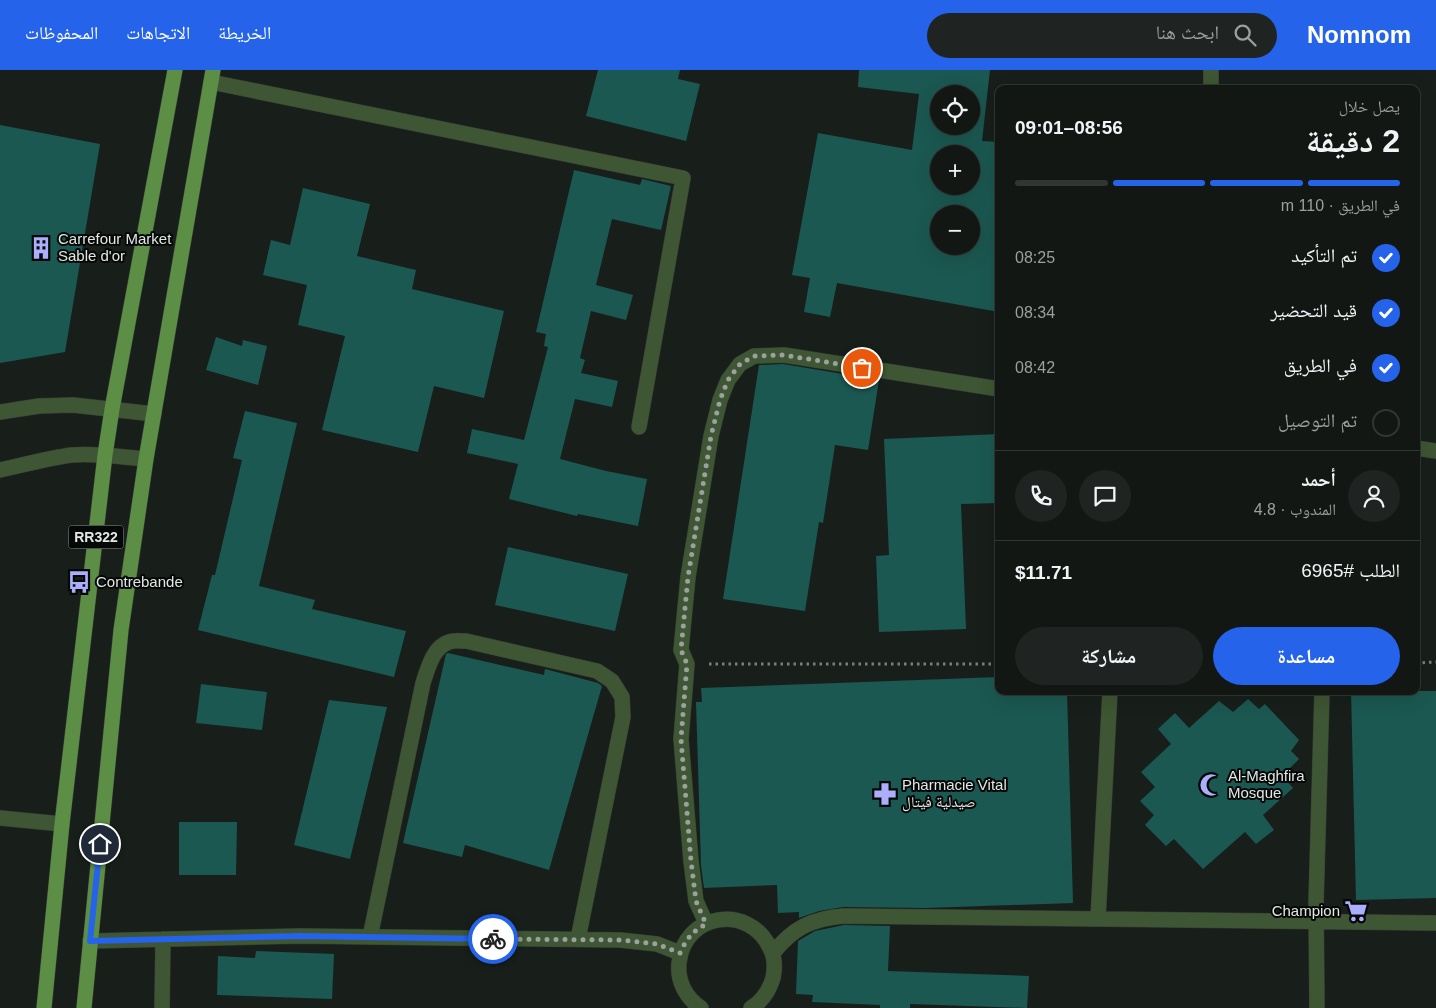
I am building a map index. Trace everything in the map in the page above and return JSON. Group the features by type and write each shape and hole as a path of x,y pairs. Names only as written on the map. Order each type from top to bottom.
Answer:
{"main road":[{"name":"RR322","path":"44,1008 62,824 105,455 175,70"},
{"name":"RR322","path":"84,1008 121,630 146,459 212,76"}],"street":[{"path":"1211,70 1212,85"},
{"path":"212,76 683,178 639,427"},
{"path":"706,924 696,901 691,861 681,739 687,664 681,650 688,577 711,436 720,400 728,380 740,364 754,356 784,355 995,388"},
{"path":"0,412 39,406 73,405 154,414"},
{"path":"1420,449 1436,451"},
{"path":"0,470 72,455 105,455 146,459"},
{"path":"370,937 423,683 429,665 437,650 449,642 466,641 597,671 612,681 622,697 623,717 578,939"},
{"path":"1098,919 1110,695"},
{"path":"1317,1008 1316,922 1322,695"},
{"path":"0,818 62,824"},
{"path":"773,953 792,933 808,923 825,918 844,916 1436,923"},
{"path":"701,1008 693,1003 683,989 678,971 680,953 685,941 694,931 706,924 721,919 738,920 754,926 765,938 773,953 775,971 770,988 759,1003 751,1008"},
{"path":"90,941 300,936 578,939 620,940 657,944 680,953"},
{"path":"162,1008 164,939"}],"path":[{"path":"1420,663 1436,662"},
{"path":"687,664 995,664"}],"building":[{"path":"598,70 680,70 678,79 700,84 686,141 586,116"},
{"path":"859,70 990,70 982,141 995,142 995,311 837,283 830,317 804,312 810,278 792,275 818,133 912,150 919,94 858,87"},
{"name":"Carrefour Market Sable d'or","path":"0,125 100,144 65,352 0,363"},
{"path":"574,170 640,185 642,179 671,186 661,230 612,219 596,285 633,295 626,320 591,311 580,358 585,360 581,373 618,381 612,407 575,399 560,459 647,479 638,526 578,514 577,516 509,499 518,464 467,453 472,429 524,440 548,347 544,346 546,334 536,332"},
{"path":"303,188 370,204 357,256 416,270 412,289 504,311 484,398 434,386 418,452 322,430 345,336 298,325 307,285 263,275 271,240 290,245"},
{"path":"216,337 242,346 243,340 267,346 258,385 206,370"},
{"path":"783,364 879,380 868,450 835,445 823,523 819,522 805,611 723,599 759,365"},
{"path":"245,411 297,423 259,586 315,600 312,609 406,631 394,677 198,630 212,575 215,575 242,460 233,458"},
{"path":"995,434 995,503 961,504 966,629 879,632 876,556 889,555 884,439"},
{"path":"508,547 628,574 615,631 495,605"},
{"path":"446,654 544,675 545,669 598,683 602,686 549,870 465,845 462,857 403,843"},
{"name":"Pharmacie Vital صيدلية فيتال","path":"995,677 995,695 1067,695 1073,903 926,908 843,907 819,911 799,918 799,912 778,913 777,885 704,888 701,865 696,702 702,702 701,688"},
{"path":"201,684 267,692 262,730 196,723"},
{"path":"1420,691 1436,691 1436,898 1356,900 1351,695 1420,695"},
{"path":"1248,699 1259,709 1265,704 1299,740 1291,751 1299,759 1282,776 1293,788 1263,815 1274,830 1256,844 1245,832 1203,869 1174,839 1166,846 1145,825 1154,815 1140,801 1155,787 1141,772 1171,744 1158,729 1175,713 1189,728 1219,701 1233,712"},
{"path":"329,700 387,707 350,859 294,845"},
{"path":"179,822 237,822 236,875 179,875"},
{"path":"844,925 890,926 888,971 1029,976 1027,1008 910,1004 910,1008 880,1008 880,1005 812,1002 813,995 796,994 798,941 815,931"},
{"path":"256,951 334,954 332,999 217,995 218,956 255,958"}],"way so far":[{"path":"493,939 620,940 657,944 680,953 685,941 694,931 706,924 696,901 691,861 681,739 687,664 681,650 688,577 711,436 720,400 728,380 740,364 754,356 784,355 862,368"}],"place":[{"name":"Carrefour Market Sable d'or","path":"41,248"},
{"name":"Contrebande","path":"79,582"},
{"name":"Al-Maghfira Mosque","path":"1211,785"},
{"name":"Pharmacie Vital صيدلية فيتال","path":"885,794"},
{"name":"Champion","path":"1356,911"}],"route":[{"path":"100,844 90,941 300,936 493,939"}]}
